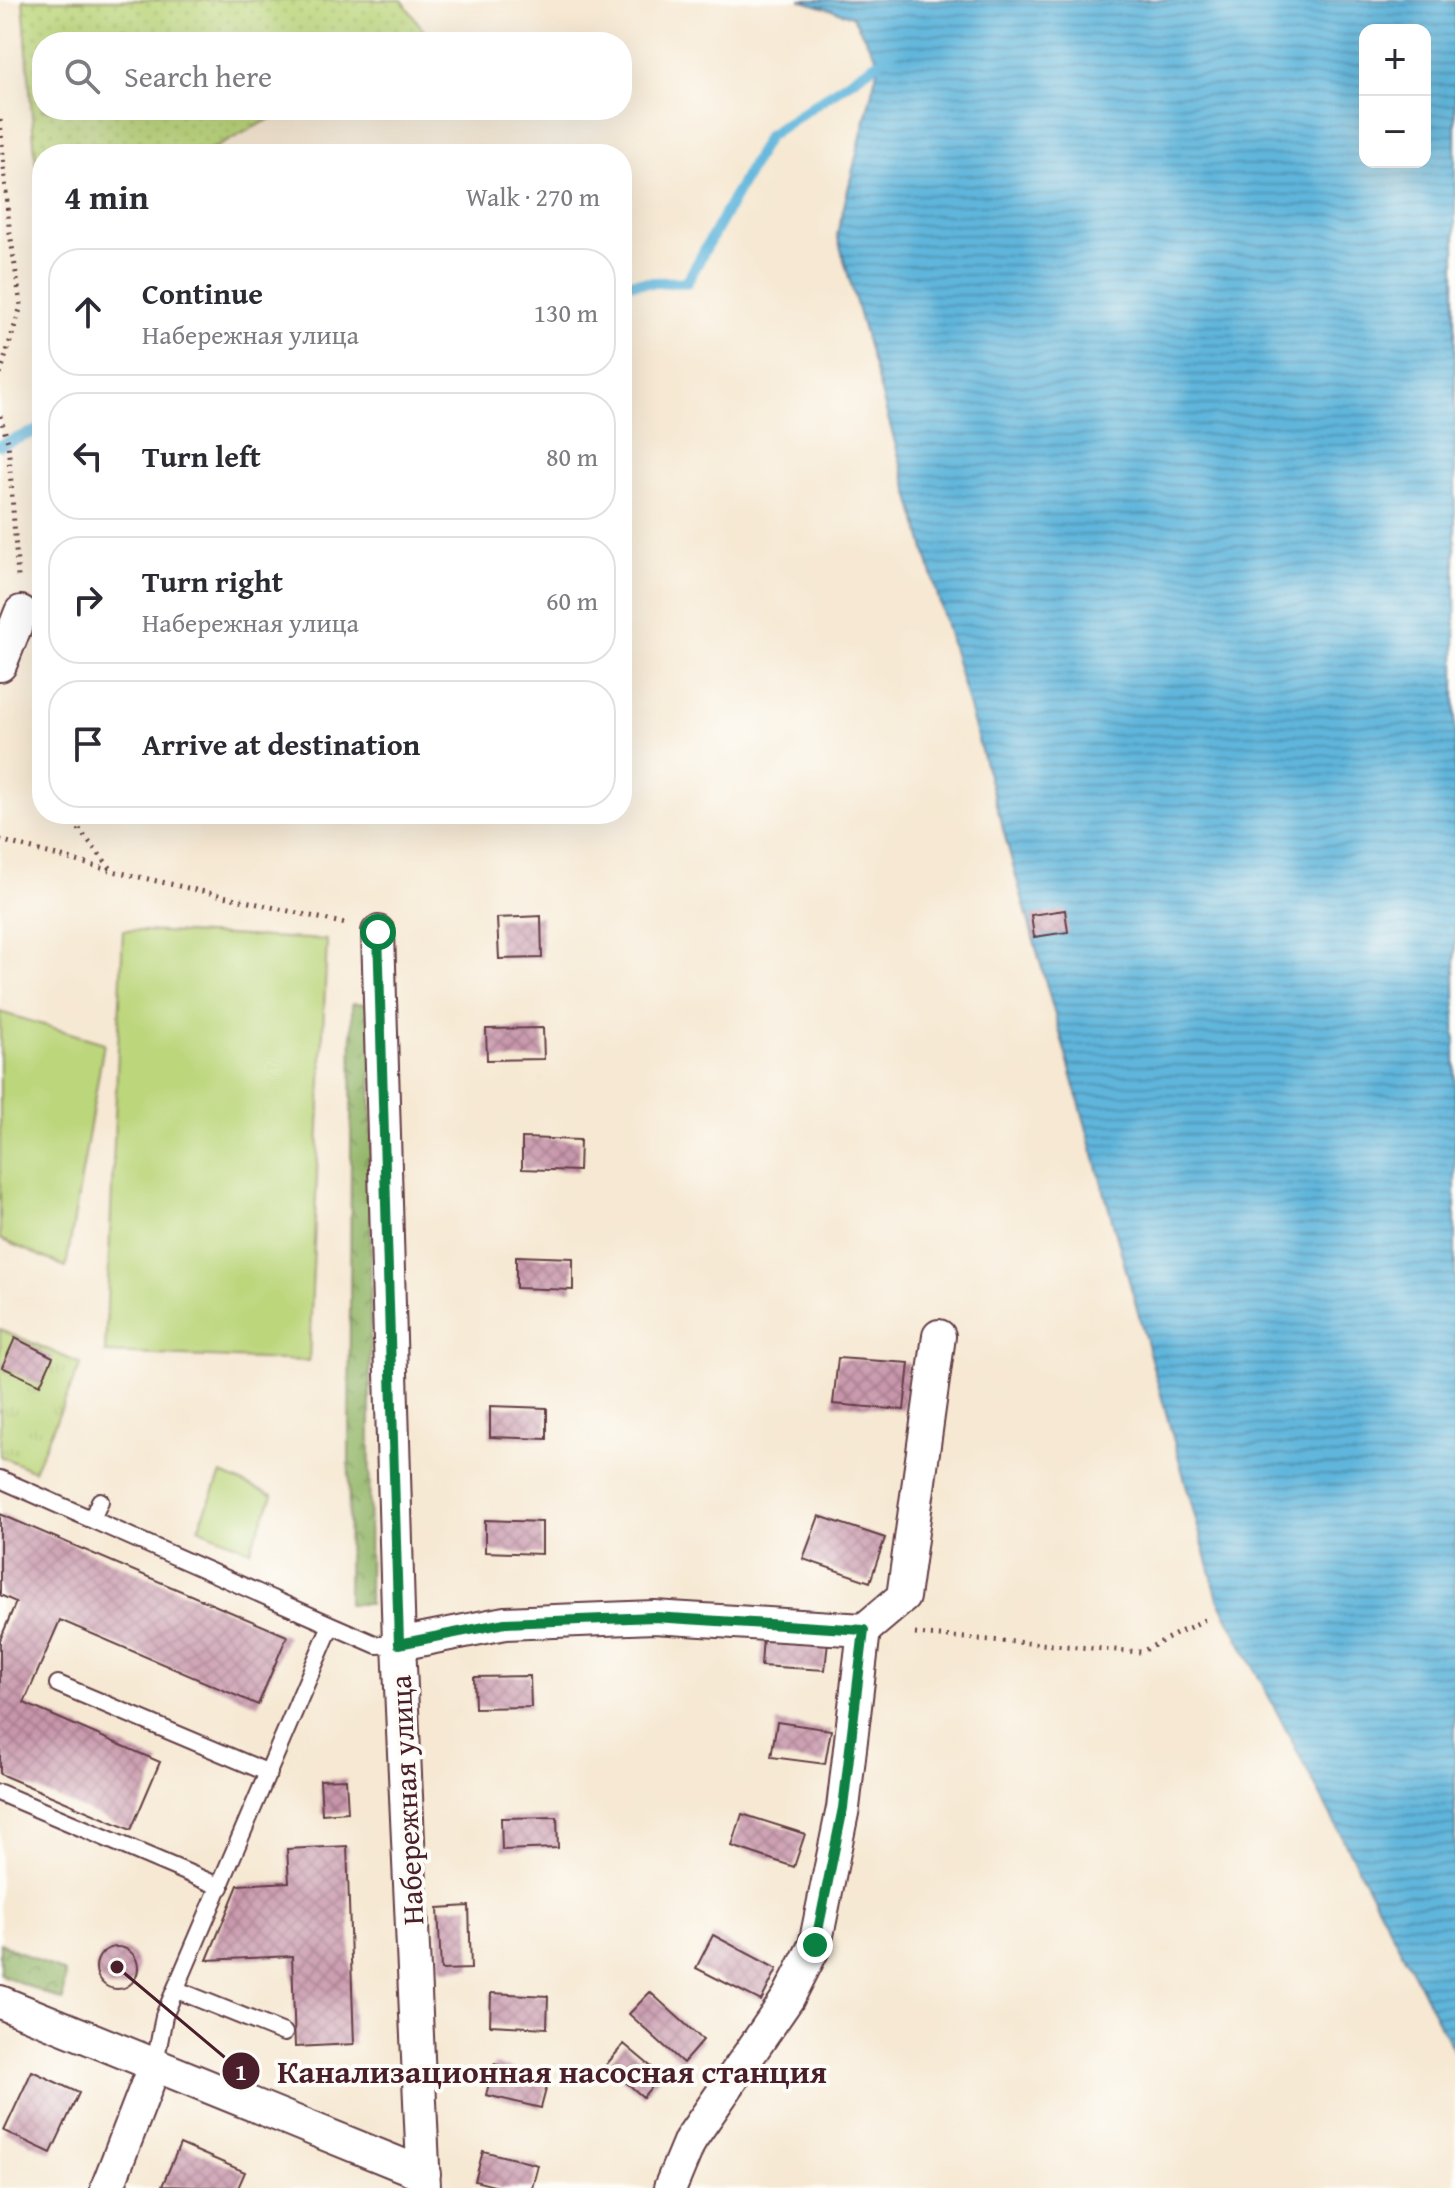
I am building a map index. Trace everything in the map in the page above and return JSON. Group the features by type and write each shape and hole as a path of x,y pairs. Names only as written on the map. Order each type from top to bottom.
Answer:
{"street":[{"path":"0,665 21,612"},
{"name":"Набережная улица","path":"378,932 399,1644 424,2181"},
{"path":"670,2188 690,2140 788,1998 815,1945 843,1808 864,1630 903,1597 939,1336"},
{"path":"399,1644 505,1623 654,1617 864,1630"},
{"path":"0,2002 155,2064 424,2181"},
{"path":"107,2188 155,2064"}],"lane":[{"path":"0,1479 377,1645 399,1644"},
{"path":"92,1519 100,1501"},
{"path":"155,2064 164,2016 331,1625"},
{"path":"58,1684 269,1773"},
{"path":"0,1793 221,1887"},
{"path":"177,1990 284,2033"}],"path":[{"path":"0,120 9,226 21,306 0,374"},
{"path":"0,416 8,442 21,612"},
{"path":"77,824 113,871"},
{"path":"0,840 113,871 378,932"},
{"path":"864,1630 1141,1652 1206,1619"}],"green space":[{"path":"23,0 402,0 424,32 32,32 32,116"},
{"path":"32,120 268,120 222,144 34,144"},
{"path":"123,930 327,940 309,1361 105,1353"},
{"path":"352,1003 372,1004 369,1604 348,1604"},
{"path":"0,1012 104,1043 66,1267 0,1239"},
{"path":"0,1329 81,1364 34,1471 0,1456"},
{"path":"221,1474 273,1495 250,1550 198,1528"},
{"path":"0,1943 65,1973 63,2001 0,1974"}],"water":[{"path":"800,0 1455,0 1455,2054 1218,1599 837,235 879,62 852,16"}],"building":[{"path":"1065,910 1068,932 1034,937 1031,915"},
{"path":"541,916 542,958 499,959 497,918"},
{"path":"543,1028 544,1059 487,1060 486,1029"},
{"path":"522,1138 580,1140 579,1171 522,1169"},
{"path":"516,1256 573,1258 573,1290 516,1288"},
{"path":"15,1338 53,1357 40,1385 2,1367"},
{"path":"838,1358 909,1363 904,1410 833,1404"},
{"path":"490,1406 547,1408 547,1439 490,1437"},
{"path":"0,1514 287,1636 258,1705 60,1620 24,1703 160,1762 131,1830 0,1774 0,1640 16,1602 0,1595"},
{"path":"819,1516 885,1538 870,1582 803,1559"},
{"path":"485,1520 542,1522 542,1554 485,1552"},
{"path":"763,1636 828,1641 825,1670 761,1666"},
{"path":"530,1676 531,1707 475,1708 474,1677"},
{"path":"777,1722 831,1730 825,1764 771,1757"},
{"path":"346,1779 348,1812 322,1814 320,1780"},
{"path":"742,1814 805,1834 794,1867 732,1846"},
{"path":"557,1817 558,1848 502,1850 501,1818"},
{"path":"347,1846 354,2044 295,2047 292,1956 207,1960 238,1885 289,1882 287,1849"},
{"path":"469,1906 471,1969 441,1970 438,1908"},
{"path":"713,1935 777,1969 761,2001 696,1968"},
{"path":"117,1947 132,1953 138,1968 132,1983 117,1989 102,1983 96,1968 102,1953"},
{"path":"650,1992 703,2040 683,2063 629,2014"},
{"path":"491,1993 548,1996 547,2028 490,2025"},
{"path":"624,2044 661,2075 643,2097 606,2065"},
{"path":"494,2064 549,2078 541,2108 486,2095"},
{"path":"32,2071 79,2093 51,2153 4,2131"},
{"path":"180,2144 245,2172 238,2188 162,2186"},
{"path":"483,2151 538,2165 532,2188 502,2188 475,2181"}],"waterway":[{"path":"632,283 687,282 768,136 890,54"},
{"path":"0,445 32,433"}],"place":[{"name":"Канализационная насосная станция","path":"117,1967"}],"route":[{"path":"378,932 399,1644 505,1623 654,1617 864,1630 843,1808 815,1945"}]}
